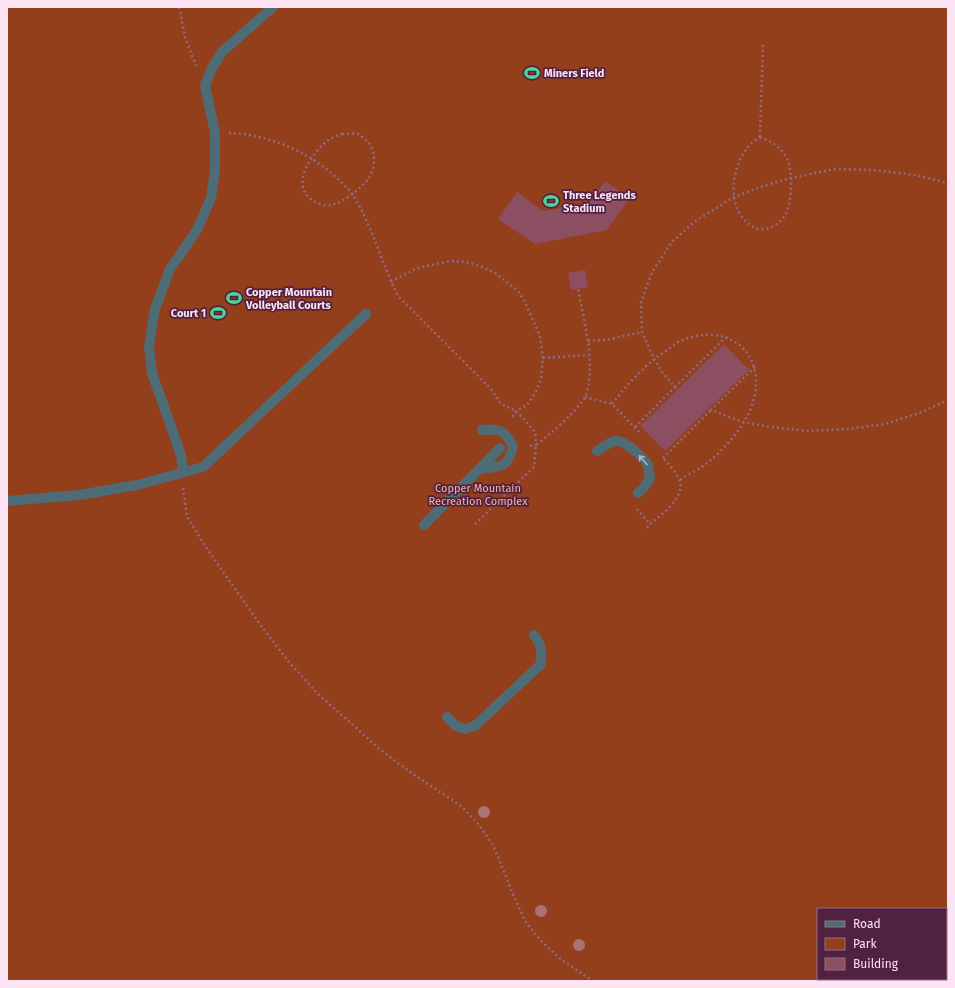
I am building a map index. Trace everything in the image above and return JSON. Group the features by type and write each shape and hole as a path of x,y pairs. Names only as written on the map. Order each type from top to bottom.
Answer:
{"street":[{"path":"183,472 181,455 152,373 149,346 155,309 170,269 197,230 211,198 215,170 215,133 205,85 212,68 222,52 273,7"},
{"path":"7,500 79,495 137,485 203,467 366,314"},
{"path":"480,469 506,464 510,459 514,446 503,432 492,429 482,430"},
{"path":"597,451 617,441 625,443 636,453 648,466 650,478 638,493"},
{"path":"424,525 500,448"},
{"path":"447,717 456,726 465,729 475,726 541,664 542,652 540,643 534,636"}],"path":[{"path":"179,7 186,37 205,85"},
{"path":"760,137 763,44"},
{"path":"215,133 244,134 278,142 312,157 332,173 353,194 368,224 398,296 491,389 501,404 516,411 535,432 536,445 534,467 475,524"},
{"path":"342,134 359,134 372,145 374,161 370,177 353,194 342,202 328,206 310,199 303,189 302,176 312,157 327,141 342,134"},
{"path":"760,137 777,146 784,154 790,165 791,196 788,210 780,221 769,228 756,229 746,222 738,211 734,197 734,185 740,158 749,145 760,137"},
{"path":"675,387 662,372 654,359 642,332 641,302 652,272 672,242 694,222 714,208 734,197 763,186 791,178 835,169 874,170 916,175 948,183"},
{"path":"391,282 417,268 451,261 466,262 480,266 495,273 513,286 524,300 540,336 543,358 541,379 536,392 527,406 516,411"},
{"path":"514,446 536,445 553,433 586,397 589,376 588,341 578,289"},
{"path":"588,341 606,340 642,332"},
{"path":"612,404 630,382 654,359 678,342 702,335 726,337 744,349 752,358 755,367 755,395 750,409 732,439 706,463 680,480"},
{"path":"635,428 726,337"},
{"path":"543,358 589,355"},
{"path":"662,458 755,367"},
{"path":"711,410 743,422 771,427 809,431 848,430 885,424 922,412 948,400"},
{"path":"183,488 187,516 205,546 262,627 289,662 318,693 382,751 410,772 461,806 475,820 493,845 514,899 525,920 542,942 563,961 593,981"},
{"path":"647,528 650,524"}],"green space":[{"name":"Copper Mountain Recreation Complex","path":"7,7 948,7 948,981 7,981"}],"building":[{"path":"605,181 630,198 607,230 535,244 498,219 517,192 543,211 588,204"},
{"path":"585,270 588,287 571,290 568,273"},
{"path":"724,344 749,370 665,451 640,426"}],"place":[{"name":"Miners Field","path":"532,73"},
{"name":"Three Legends Stadium","path":"551,201"},
{"name":"Copper Mountain Volleyball Courts","path":"234,298"},
{"name":"Court 1","path":"218,313"}]}
